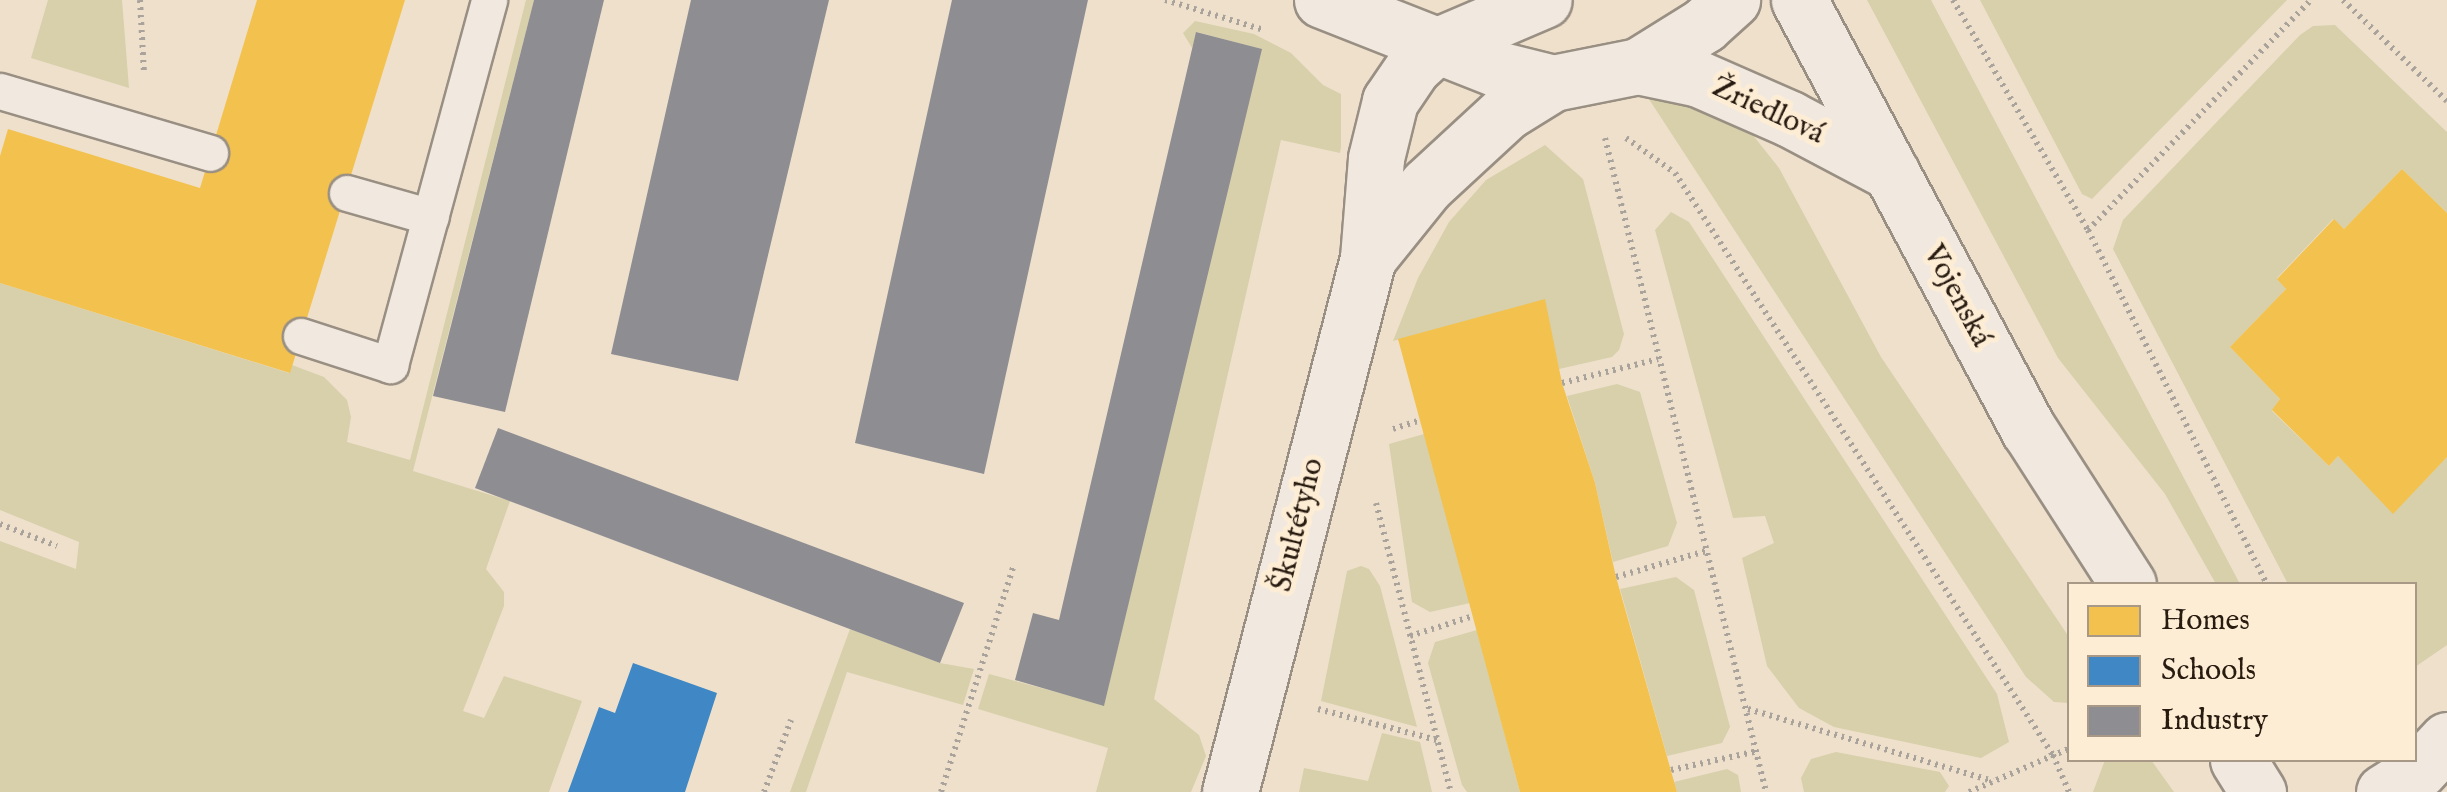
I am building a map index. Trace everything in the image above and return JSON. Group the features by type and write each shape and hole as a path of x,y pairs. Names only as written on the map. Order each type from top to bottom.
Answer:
{"street":[{"path":"1436,46 1544,0"},
{"name":"Žriedlová","path":"1355,6 1436,46 1498,69 1553,83 1638,66 1704,25 1732,0"},
{"name":"Vojenská","path":"1799,0 2029,430 2127,582"},
{"name":"Škultétyho","path":"1230,792 1368,258 1376,158 1390,101 1413,67 1436,46"},
{"name":"Žriedlová","path":"1638,66 1699,79 1790,119 1892,173"},
{"name":"Škultétyho","path":"1368,258 1427,185 1472,140 1553,83"},
{"path":"2384,792 2419,770 2447,740"},
{"path":"2239,762 2258,792"}],"lane":[{"path":"301,336 390,366 489,0"},
{"path":"0,90 210,153"},
{"path":"347,193 431,217"}],"path":[{"path":"140,0 144,78"},
{"path":"1953,0 2088,230 2266,582"},
{"path":"2088,230 2311,0"},
{"path":"2343,0 2447,101"},
{"path":"1600,120 1766,792"},
{"path":"1616,130 1675,173 2053,755 2068,792"},
{"path":"1562,383 1658,358"},
{"path":"1366,500 1376,500 1451,792"},
{"path":"0,524 57,546"},
{"path":"1616,577 1706,551"},
{"path":"941,792 1014,565"},
{"path":"1410,636 1473,616"},
{"path":"1306,706 1438,740"},
{"path":"1748,709 1993,781"},
{"path":"764,792 791,720"},
{"path":"1969,792 2067,749"},
{"path":"1671,770 1758,751"}],"shaded area":[{"path":"48,0 122,0 129,88 31,58"},
{"path":"526,0 534,0 413,471 510,501 486,569 504,592 504,606 463,711 484,718 504,676 582,701 549,792 0,792 0,541 76,569 79,542 0,510 0,283 289,373 292,365 324,377 347,400 351,417 347,442 410,460"},
{"path":"1867,0 1931,0 2239,582 2215,582 2165,494 2058,358"},
{"path":"1980,0 2287,0 2092,199 2082,194"},
{"path":"1195,21 1254,34 1291,53 1323,85 1341,94 1341,147 1340,153 1281,140 1154,699 1199,735 1206,756 1191,792 1096,792 1108,748 978,709 989,674 1104,705 1261,49 1197,32 1192,48 1183,33"},
{"path":"2335,25 2447,132 2447,213 2402,169 2344,229 2333,219 2277,278 2286,289 2230,347 2280,399 2272,411 2329,466 2338,456 2393,513 2447,457 2447,645 2417,666 2417,582 2287,582 2113,249 2123,220 2313,26"},
{"path":"1643,90 1671,90 1748,129 1779,168 1881,357 2067,634 2067,703 2054,702 2026,677"},
{"path":"1545,145 1583,179 1624,334 1619,350 1612,357 1559,369 1544,300 1393,341 1418,278 1449,222 1486,180"},
{"path":"1671,212 1689,222 1997,694 2009,742 1981,758 1834,727 1799,708 1767,666 1742,558 1774,543 1765,516 1733,518 1655,230"},
{"path":"1617,384 1640,392 1677,523 1668,546 1613,562 1595,483 1567,396"},
{"path":"1424,434 1470,603 1430,612 1412,602 1389,444"},
{"path":"1361,566 1369,569 1380,586 1417,727 1321,701 1347,571"},
{"path":"1676,577 1694,590 1730,727 1722,743 1667,756 1620,589"},
{"path":"850,629 940,663 974,669 963,705 847,672 806,792 790,792"},
{"path":"1477,630 1520,792 1467,792 1462,785 1428,663 1435,642"},
{"path":"1382,733 1420,742 1432,792 1299,792 1304,768 1368,781"},
{"path":"1836,752 1940,772 1949,786 1945,792 1804,792 1801,778 1811,759"},
{"path":"2104,762 2152,762 2174,792 2093,792"},
{"path":"1727,769 1738,775 1741,792 1677,792 1674,782"}],"building: Homes":[{"path":"257,0 405,0 290,373 0,283 0,156 8,129 200,188"},
{"path":"2402,169 2447,213 2447,457 2393,514 2338,456 2329,466 2272,410 2280,399 2230,347 2286,289 2277,279 2334,219 2344,229"},
{"path":"1545,299 1562,383 1595,483 1616,577 1677,792 1520,792 1398,339"}],"building: Schools":[{"path":"633,663 717,693 685,792 568,792 599,707 615,713"}],"building: Industry":[{"path":"534,0 604,0 505,412 433,396"},
{"path":"691,0 829,0 738,381 611,354"},
{"path":"952,0 1088,0 984,474 855,443"},
{"path":"1196,32 1262,49 1104,706 1015,680 1033,613 1059,620"},
{"path":"498,428 964,603 940,663 475,488"}]}
